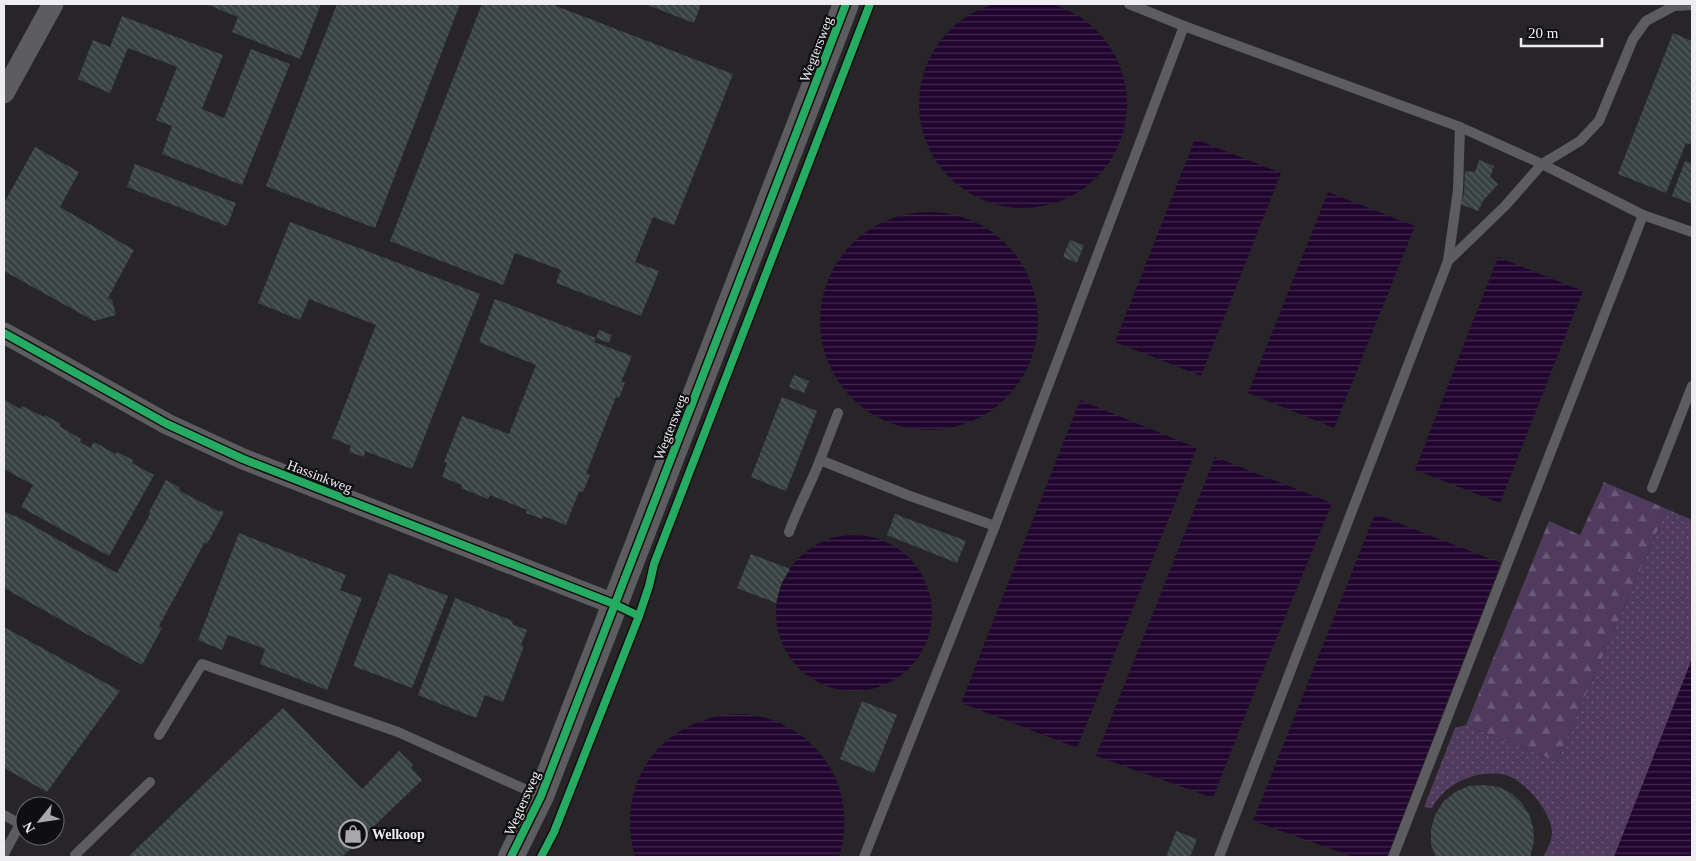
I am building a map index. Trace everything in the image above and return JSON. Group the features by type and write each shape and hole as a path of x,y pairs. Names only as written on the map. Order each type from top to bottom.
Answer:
{"street":[{"path":"4,93 53,4"},
{"name":"Wegtersweg","path":"511,857 540,796 846,4"},
{"name":"Hassinkweg","path":"4,333 167,424 243,459 614,604"}],"lane":[{"path":"1128,4 1460,127 1542,164 1643,215 1692,232"},
{"path":"1448,261 1505,206 1542,164 1580,141 1598,121 1633,39 1646,21 1674,6 1692,5"},
{"path":"864,857 996,526 1184,26"},
{"path":"1219,857 1448,261 1458,190 1460,127"},
{"path":"1393,857 1643,215"},
{"path":"1652,488 1692,386"},
{"path":"789,532 838,413"},
{"path":"820,460 910,496 996,526"},
{"path":"158,735 202,664 398,732 540,796"},
{"path":"77,857 75,855 150,782"},
{"path":"4,815 20,824 4,854"}],"green space":[{"path":"1604,482 1667,509 1557,761 1466,725 1549,521 1580,535"},
{"path":"1667,509 1692,520 1692,659 1614,857 1543,857 1552,835 1547,814 1526,788 1509,776 1491,774 1470,777 1444,792 1432,808 1424,807 1455,728 1466,725 1557,761"}],"shaded area":[{"path":"1013,0 1033,0 1053,4 1072,12 1097,30 1110,46 1119,64 1127,94 1123,134 1119,144 1110,162 1097,178 1081,191 1053,204 1033,208 1013,208 993,204 974,196 957,185 942,170 931,153 923,134 919,114 919,94 923,74 931,55 942,38 957,23 974,12 993,4"},
{"path":"1195,139 1281,173 1201,376 1115,342"},
{"path":"1328,192 1415,226 1334,428 1248,393"},
{"path":"918,212 940,212 971,220 990,230 1006,244 1020,260 1030,279 1038,310 1034,353 1030,363 1020,382 1006,398 990,412 961,426 940,430 918,430 897,426 868,412 838,382 824,353 820,332 820,310 824,289 838,260 868,230 897,216"},
{"path":"1498,257 1583,291 1500,503 1415,470"},
{"path":"1080,400 1197,448 1077,748 961,703"},
{"path":"1215,457 1332,503 1213,798 1096,756"},
{"path":"1375,514 1501,563 1387,857 1354,857 1253,821"},
{"path":"854,535 884,541 897,548 909,558 919,570 926,583 932,613 926,643 919,656 909,668 897,678 884,685 854,691 824,685 811,678 799,668 789,656 782,643 776,613 782,583 789,570 799,558 811,548 824,541"},
{"path":"1692,659 1692,857 1614,857"},
{"path":"745,714 773,720 800,734 815,747 827,763 836,780 842,798 844,837 839,857 635,857 630,813 634,792 641,773 652,755 667,740 685,728 707,719"}],"building":[{"path":"206,4 321,4 300,59 232,32 238,17"},
{"path":"337,4 460,4 375,228 266,186"},
{"path":"482,4 551,4 733,74 674,225 653,217 635,262 659,271 641,316 556,283 561,270 515,253 503,285 390,241"},
{"path":"645,4 701,4 694,23"},
{"path":"122,16 223,55 202,109 224,118 251,49 290,64 242,185 162,154 172,126 156,120 177,67 128,48 110,93 78,79 93,40 110,47"},
{"path":"1673,33 1692,41 1692,145 1686,143 1666,193 1618,174"},
{"path":"35,147 79,172 60,207 134,250 108,298 112,300 116,315 94,321 4,271 4,203"},
{"path":"1479,160 1494,166 1490,177 1498,184 1483,201 1478,211 1460,204 1464,194 1465,171 1475,172"},
{"path":"1685,161 1692,163 1692,204 1672,196"},
{"path":"135,164 236,203 227,226 127,187"},
{"path":"290,222 480,294 412,469 365,451 364,457 349,452 351,446 332,438 376,325 309,299 300,320 258,303"},
{"path":"1070,240 1084,245 1077,263 1063,257"},
{"path":"495,299 596,338 594,342 632,356 621,382 625,383 619,398 616,397 586,474 590,475 583,492 579,491 566,525 543,516 542,519 526,513 527,510 490,495 488,499 461,488 462,485 442,477 447,463 444,462 462,416 509,434 536,365 479,342"},
{"path":"599,330 612,335 609,343 596,338"},
{"path":"794,375 809,381 804,393 789,387"},
{"path":"782,397 817,411 786,491 751,477"},
{"path":"5,400 20,409 22,406 61,424 59,426 81,439 80,442 90,448 94,442 116,454 117,452 133,460 132,463 154,475 109,556 21,507 33,485 4,469"},
{"path":"166,480 179,487 180,491 220,512 221,510 224,512 207,544 205,542 159,626 162,628 142,665 4,588 4,511 117,573 148,518 149,512"},
{"path":"895,514 966,541 957,563 887,535"},
{"path":"239,533 346,575 340,590 362,598 327,690 260,664 265,649 228,635 222,650 198,640"},
{"path":"751,554 790,569 781,584 776,603 737,588"},
{"path":"389,573 448,596 412,688 353,666"},
{"path":"455,598 513,621 512,624 527,630 521,645 524,646 503,702 485,695 476,718 418,695"},
{"path":"4,627 120,691 47,792 4,768"},
{"path":"862,701 897,715 874,773 840,759"},
{"path":"283,708 362,789 399,751 413,765 411,768 422,780 342,857 128,857"},
{"path":"1485,785 1499,787 1511,793 1521,802 1529,814 1533,827 1534,841 1530,857 1436,857 1431,845 1431,830 1435,815 1443,802 1455,792 1469,786"},
{"path":"1176,831 1197,839 1190,857 1166,857"}],"cycle path":[{"path":"511,857 541,796 846,4"},
{"path":"541,857 554,832 639,616 654,564 870,4"},
{"path":"4,333 167,424 243,459 614,604 639,616"}],"place":[{"name":"Welkoop","path":"353,834"}]}
